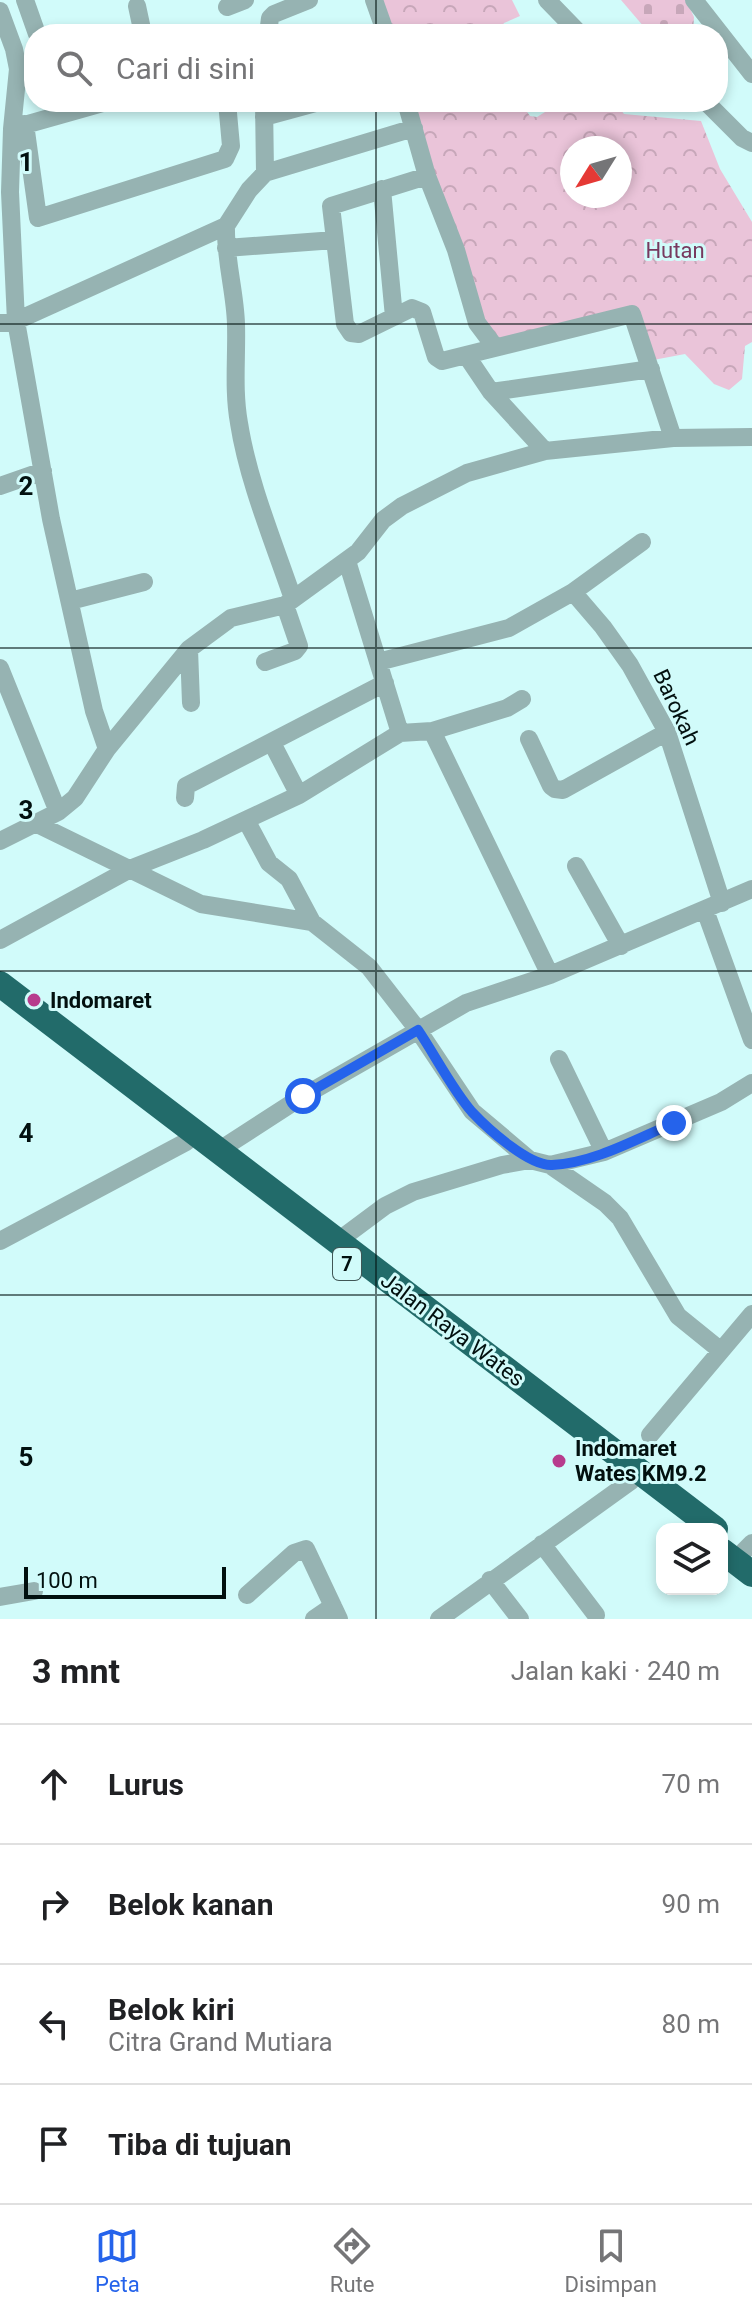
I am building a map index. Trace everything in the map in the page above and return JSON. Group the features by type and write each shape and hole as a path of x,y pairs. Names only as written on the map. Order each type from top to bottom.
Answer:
{"highway":[{"name":"Jalan Raya Wates","path":"0,984 338,1241 629,1472 686,1523"},
{"name":"Jalan Raya Wates","path":"0,999 186,1142 629,1472 706,1523"},
{"path":"728,1540 744,1555"}],"street":[{"path":"25,0 33,24"},
{"path":"227,7 245,0"},
{"path":"269,24 274,14 309,0"},
{"path":"374,0 381,24"},
{"path":"694,0 711,24"},
{"path":"549,1 571,24"},
{"path":"137,6 141,24"},
{"path":"0,11 24,79"},
{"path":"728,46 752,74"},
{"path":"24,84 12,126 5,192 8,322 94,711 107,749"},
{"path":"12,126 67,112"},
{"path":"12,126 38,218 225,159 231,146 228,112"},
{"path":"264,112 265,173"},
{"path":"409,112 427,176 456,250 477,323 495,347"},
{"path":"716,112 742,138 752,143"},
{"path":"265,662 299,647 239,423 236,324 226,226 249,190 265,173 414,128"},
{"path":"427,176 331,206 348,329 354,335 359,334 412,308 418,309 422,312 436,357 442,361 629,313 635,317 673,438"},
{"path":"382,189 394,317"},
{"path":"8,322 226,226"},
{"path":"226,248 335,240"},
{"path":"466,355 491,392 545,451"},
{"path":"491,392 651,369"},
{"path":"0,841 58,812 75,798 107,749 189,649 231,618 289,602 358,552 383,520 402,506 467,473 545,451 673,438 752,437"},
{"path":"0,486 43,471"},
{"path":"378,662 509,628 573,592 642,542"},
{"path":"347,561 400,733"},
{"path":"70,601 144,582"},
{"name":"Barokah","path":"573,592 630,665 667,732 752,1040"},
{"path":"189,649 191,703"},
{"path":"0,668 58,812"},
{"path":"185,798 186,786 385,683"},
{"path":"0,940 132,868 299,795 400,733 432,731 507,708 522,699"},
{"path":"432,731 550,975"},
{"path":"529,739 551,786 563,790 667,732"},
{"path":"272,743 299,795"},
{"path":"246,820 269,863 289,879 312,922 369,967 418,1030 472,1111 530,1160"},
{"path":"37,824 201,904 312,922"},
{"path":"576,866 621,946"},
{"path":"218,1151 300,1098 466,1003 550,975 752,889"},
{"path":"559,1059 604,1152"},
{"path":"550,1165 604,1152 721,1102 752,1083"},
{"path":"0,1241 186,1142"},
{"path":"338,1241 385,1206 413,1192 502,1165 530,1160 550,1165 605,1203 620,1218 678,1316 720,1350"},
{"path":"441,1618 542,1544 629,1472 648,1438 752,1314"},
{"path":"542,1544 596,1615"},
{"path":"247,1595 294,1553 306,1549 336,1612 314,1619"},
{"path":"490,1580 520,1619"},
{"path":"0,1597 34,1591"}],"green space":[{"path":"377,0 512,0 520,16 503,24 383,24"},
{"path":"621,0 686,0 694,17 694,24 641,24"},
{"name":"Hutan","path":"409,112 527,112 537,117 545,112 622,112 701,121 720,169 752,222 752,342 745,346 742,379 729,390 714,384 685,354 648,361 635,317 495,347"}],"place":[{"name":"Indomaret","path":"34,1000"},
{"name":"Indomaret Wates KM9.2","path":"559,1461"}],"route":[{"path":"303,1096 418,1030 472,1111 530,1160 550,1165 572,1161 604,1152 674,1123"}]}
